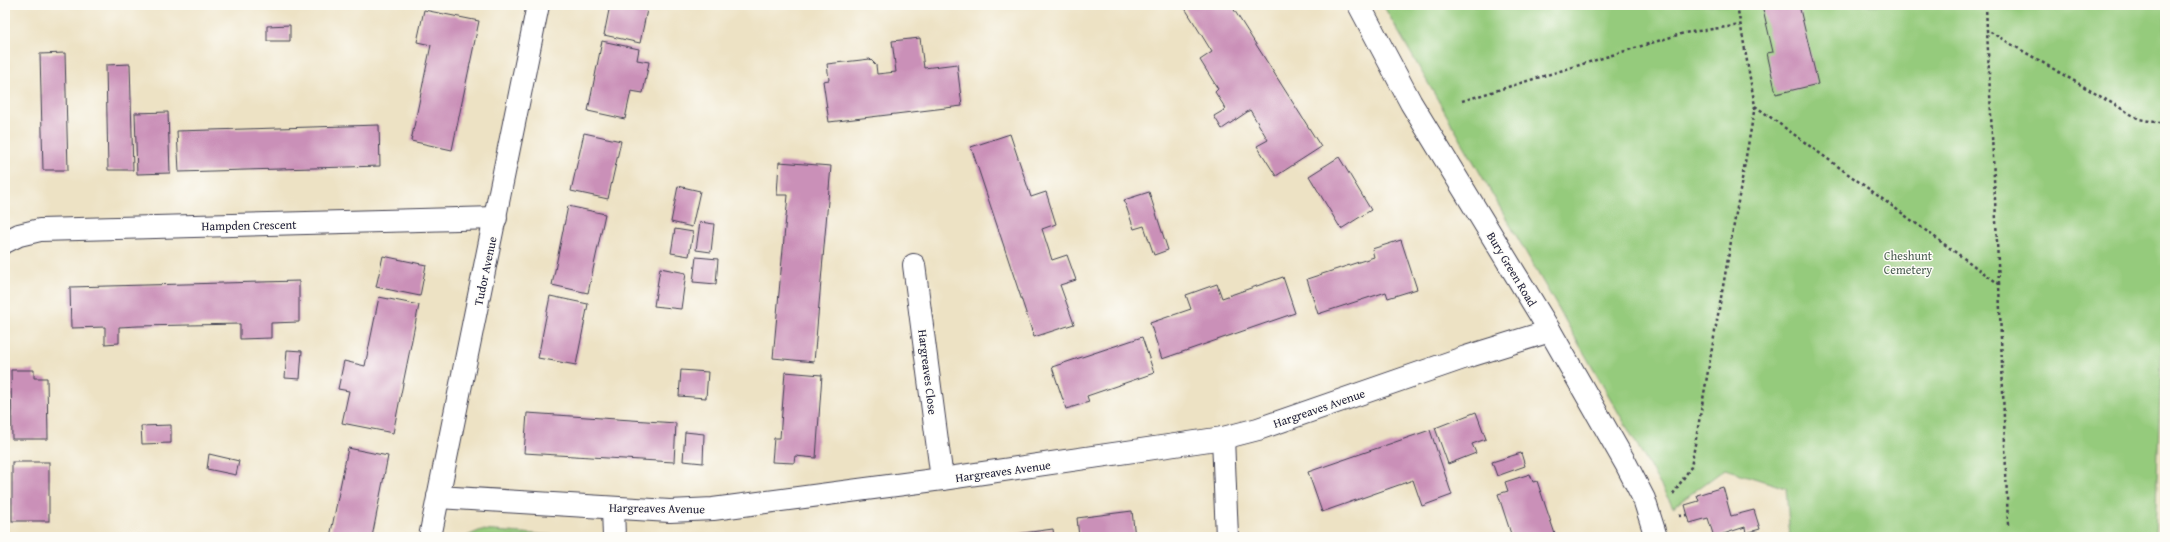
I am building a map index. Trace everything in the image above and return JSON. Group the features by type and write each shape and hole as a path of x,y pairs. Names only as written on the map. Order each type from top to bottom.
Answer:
{"street":[{"name":"Tudor Avenue","path":"430,537 496,218 538,5"},
{"name":"Bury Green Road","path":"1359,5 1411,103 1550,331 1626,464 1655,529"},
{"name":"Hampden Crescent","path":"5,242 19,235 40,230 496,218"},
{"name":"Hargreaves Close","path":"914,265 942,479"},
{"name":"Hargreaves Avenue","path":"438,497 670,511 713,509 942,479 1223,438 1258,429 1466,357 1550,331"},
{"path":"1223,438 1227,537"},
{"path":"614,508 614,537"}],"path":[{"path":"1655,529 1691,467 1755,106 1737,5"},
{"path":"1986,5 2008,525"},
{"path":"1462,101 1684,33 1741,25"},
{"path":"1987,30 2139,119 2165,124"},
{"path":"1755,106 1999,284"},
{"path":"1655,529 1688,514"}],"green space":[{"name":"Cheshunt Cemetery","path":"1383,5 2165,5 2165,251 2155,537 1790,537 1786,488 1725,469 1673,507"},
{"path":"481,530 575,537 465,537"}],"building":[{"path":"610,5 648,5 640,43 604,35"},
{"path":"1183,5 1231,5 1321,147 1276,176 1257,146 1268,140 1250,110 1222,129 1214,116 1226,109 1215,92 1218,89 1200,60 1212,52"},
{"path":"1762,5 1799,5 1818,84 1776,94 1767,53 1773,52"},
{"path":"424,10 479,21 452,150 411,141 431,45 417,42"},
{"path":"290,25 290,41 267,41 267,26"},
{"path":"920,38 924,68 957,64 962,106 829,122 823,81 829,80 827,64 870,59 876,65 877,74 896,72 892,41"},
{"path":"602,41 639,49 637,60 649,62 643,93 631,91 625,119 588,111"},
{"path":"65,53 68,170 43,170 40,54"},
{"path":"130,64 133,170 108,170 106,65"},
{"path":"168,112 170,173 137,174 135,113"},
{"path":"379,125 380,166 179,172 177,131"},
{"path":"584,133 621,141 608,199 571,191"},
{"path":"1010,134 1031,197 1046,192 1056,224 1042,229 1052,260 1067,255 1076,280 1060,285 1074,324 1034,337 971,147"},
{"path":"1339,157 1371,210 1341,229 1309,176"},
{"path":"779,162 831,166 814,362 773,358 788,195 777,195"},
{"path":"678,186 700,191 692,227 671,222"},
{"path":"1149,192 1168,250 1154,255 1144,226 1134,229 1124,200"},
{"path":"568,206 605,214 588,293 552,285"},
{"path":"700,222 714,224 711,252 696,250"},
{"path":"675,229 693,232 689,256 671,253"},
{"path":"1401,240 1417,289 1388,298 1386,292 1318,314 1307,279 1374,257 1372,249"},
{"path":"383,256 426,265 420,296 376,287"},
{"path":"696,257 718,259 716,284 693,282"},
{"path":"660,268 686,273 681,309 654,306"},
{"path":"1283,277 1295,313 1162,359 1150,323 1191,309 1186,295 1217,284 1222,298"},
{"path":"299,281 299,322 271,323 271,338 240,339 240,324 138,326 119,327 119,343 105,344 105,327 71,328 70,287"},
{"path":"550,296 588,304 576,365 538,358"},
{"path":"379,297 419,305 393,433 342,423 349,391 338,389 344,361 365,366"},
{"path":"1142,337 1154,373 1087,396 1089,402 1066,409 1052,367"},
{"path":"287,350 302,351 300,379 285,378"},
{"path":"11,370 34,370 34,378 47,378 48,439 12,439"},
{"path":"681,370 708,372 706,398 679,396"},
{"path":"785,372 822,375 816,458 795,456 794,463 772,462 774,438 780,438"},
{"path":"1476,412 1486,439 1472,444 1476,453 1448,464 1435,428"},
{"path":"527,413 676,423 674,462 524,453"},
{"path":"171,425 171,443 142,444 141,426"},
{"path":"1430,430 1452,495 1422,506 1413,480 1322,512 1308,472"},
{"path":"685,432 704,434 703,463 683,461"},
{"path":"348,448 388,456 372,537 330,537"},
{"path":"1521,453 1525,466 1497,476 1492,462"},
{"path":"209,454 239,461 236,475 207,469"},
{"path":"12,462 49,462 49,521 12,521"},
{"path":"1530,474 1533,482 1537,481 1556,537 1512,537 1498,494 1508,491 1505,482"},
{"path":"1723,487 1731,516 1754,510 1760,529 1746,533 1745,527 1714,537 1708,518 1690,523 1685,505 1699,501 1697,495"},
{"path":"1132,511 1135,537 1079,537 1077,518"},
{"path":"1053,529 1054,537 1001,537 1001,536"}]}
